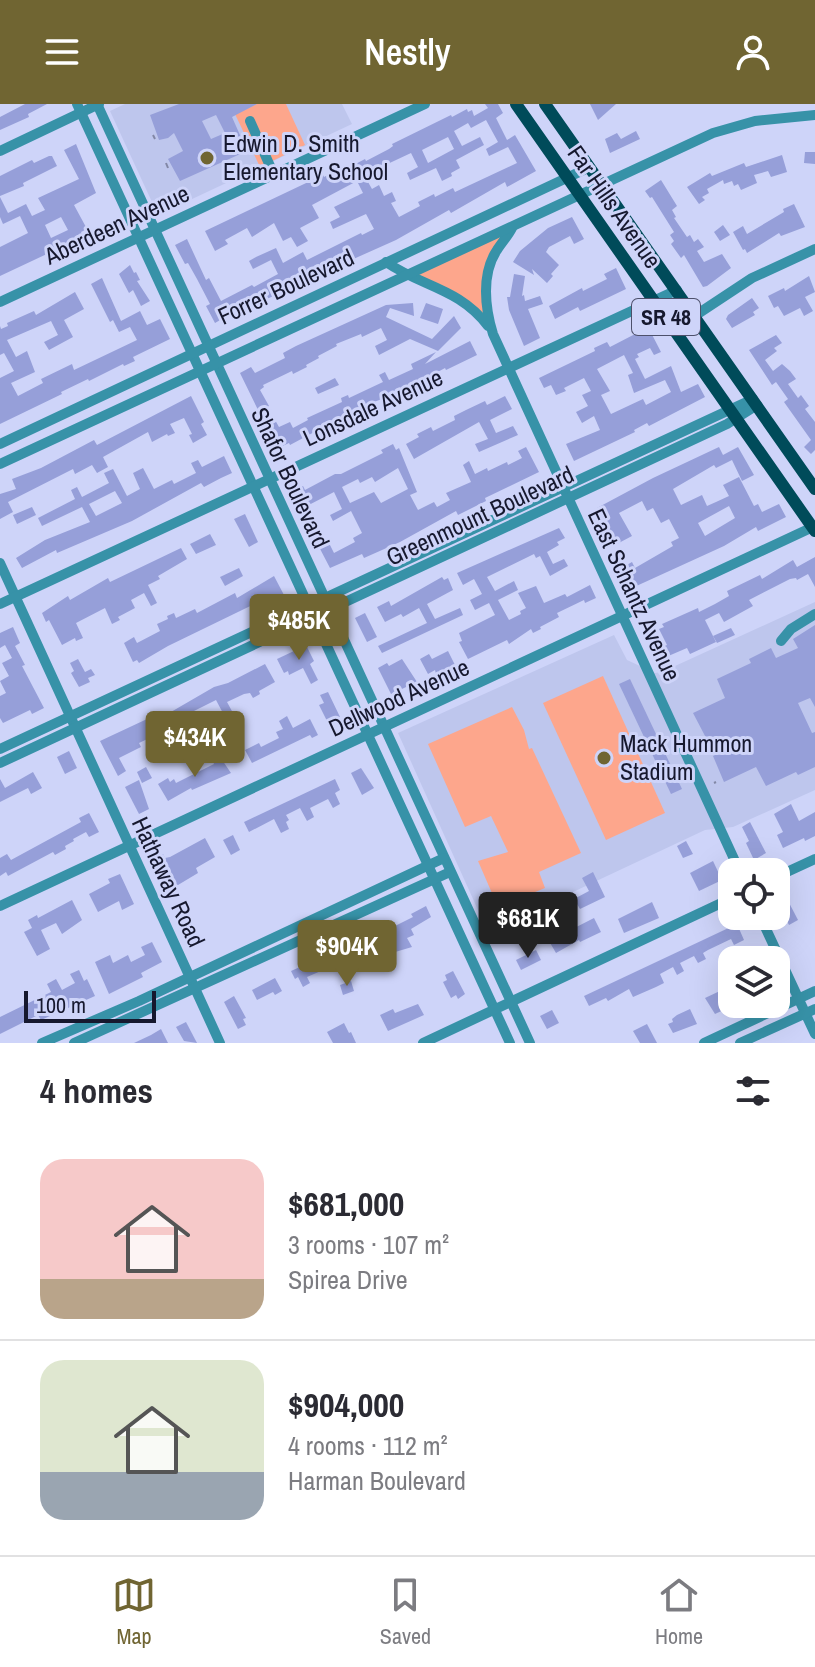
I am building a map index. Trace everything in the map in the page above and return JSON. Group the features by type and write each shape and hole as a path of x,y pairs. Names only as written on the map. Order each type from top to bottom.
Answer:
{"main road":[{"name":"Far Hills Avenue","path":"516,104 814,528"},
{"name":"Far Hills Avenue","path":"545,104 696,315 815,489"}],"street":[{"path":"0,151 79,108 97,104"},
{"name":"Shafor Boulevard","path":"97,104 530,1043"},
{"name":"Aberdeen Avenue","path":"0,302 425,104"},
{"name":"Shafor Boulevard","path":"79,108 510,1043"},
{"path":"578,194 734,125 815,115"},
{"path":"250,121 274,175"},
{"name":"Forrer Boulevard","path":"0,444 590,167"},
{"name":"East Schantz Avenue","path":"493,334 486,302 486,285 492,259 502,237 512,228 578,194"},
{"path":"479,219 502,237"},
{"name":"Forrer Boulevard","path":"0,464 407,276 502,237"},
{"path":"696,315 752,278 815,249"},
{"name":"East Schantz Avenue","path":"386,262 407,276 455,295 483,319 493,334 734,858"},
{"name":"Lonsdale Avenue","path":"0,604 677,290"},
{"name":"Greenmount Boulevard","path":"0,749 309,604 564,492 755,402"},
{"name":"Greenmount Boulevard","path":"0,763 314,616 564,492"},
{"name":"Dellwood Avenue","path":"0,906 814,528"},
{"name":"Hathaway Road","path":"0,563 220,1043"},
{"path":"781,641 796,625 815,614"},
{"path":"72,1039 190,977 444,858"},
{"path":"790,871 815,859"},
{"path":"42,1043 72,1039 195,989 450,872"},
{"path":"423,1043 718,905"},
{"path":"308,922 314,935"},
{"path":"767,930 799,999 810,1011 815,1034"},
{"path":"704,1043 815,991"},
{"path":"740,1043 810,1011"}],"path":[{"path":"153,135 155,139"},
{"path":"166,163 168,168"}],"shaded area":[{"name":"Edwin D. Smith Elementary School","path":"125,104 342,104 352,124 158,215 110,111"},
{"path":"257,104 286,104 305,145 260,167 235,114"},
{"path":"499,233 504,241 492,259 489,319 469,305 407,276"},
{"path":"815,602 815,790 733,827 705,830 488,932 398,733 614,635 627,660 655,673 662,672"},
{"name":"Mack Hummon Stadium","path":"603,676 665,813 606,840 543,703"},
{"path":"512,707 524,730 529,749 532,748 581,853 539,872 545,888 498,907 478,861 508,852 491,816 465,827 428,744"}],"building":[{"path":"25,104 47,104 28,114 29,117 0,130 0,117"},
{"path":"179,104 257,104 232,117 247,151 180,181 168,159 183,151 174,133 159,140 150,115","holes":["216,115 225,133 211,139 202,121"]},
{"path":"485,104 498,104 503,113 496,118 507,140 515,135 536,171 507,187 505,182 396,240 340,265 337,261 299,281 300,284 249,307 248,304 215,323 206,306 210,304 175,245 187,239 206,280 209,278 221,301 252,285 254,287 278,274 271,260 253,269 249,261 256,257 276,248 283,263 303,252 307,260 374,229 366,214 333,229 330,222 340,217 334,207 363,193 357,181 312,205 319,218 300,228 308,241 297,247 291,237 283,241 274,223 252,237 247,228 225,240 228,244 215,251 205,231 323,175 366,161 389,149 392,144 451,115 467,109 468,112 472,110 474,116 488,108","holes":["486,120 498,142 486,149 489,156 508,147 517,163 455,192 453,188 435,197 434,194 399,217 391,203 396,201 392,192 384,196 379,185 372,189 364,175 411,153 418,167 407,173 410,180 436,168 442,181 460,168 456,160 484,145 480,137 462,146 454,131 468,123 471,128","448,137 454,149 428,163 422,150"]},
{"path":"590,104 616,104 598,120"},
{"path":"636,131 640,139 610,153 605,139 617,133 621,139"},
{"path":"76,144 96,193 74,205 87,229 81,232 83,237 0,276 0,247 28,233 20,216 3,224 0,197 8,213 26,204 32,216 45,210 38,198 79,179 64,150","holes":["61,217 68,230 51,238 45,225"]},
{"path":"805,152 815,152 815,164 804,163"},
{"path":"782,155 787,172 771,177 768,171 754,175 757,183 741,190 738,184 734,186 732,181 724,184 723,180 707,189 709,193 702,197 705,200 699,204 687,187 710,173 712,176 744,163 746,167"},
{"path":"49,156 57,166 0,196 0,176 32,160 34,163"},
{"path":"661,180 677,206 672,210 674,218 687,237 690,235 694,242 698,239 704,247 697,251 704,262 722,254 731,268 707,286 703,287 684,255 681,258 671,244 674,241 670,235 674,232 645,191"},
{"path":"794,204 805,227 781,236 779,233 747,253 743,250 733,232 743,226 747,234"},
{"path":"572,217 584,239 574,244 570,236 549,247 546,252 559,265 547,283 532,269 534,275 513,262 520,251 548,228"},
{"path":"723,225 730,235 720,241 714,232"},
{"path":"130,265 150,301 141,306 133,290 129,293 119,274"},
{"path":"616,268 626,289 555,319 549,306 607,279 604,274"},
{"path":"514,274 525,276 522,296 525,301 540,296 543,304 528,309 540,338 524,346 507,297 510,297"},
{"path":"809,276 815,292 805,297 813,311 804,316 800,308 784,316 778,306 774,308 768,296 784,288 785,291"},
{"path":"102,278 121,321 140,311 147,325 160,319 170,339 133,357 135,361 88,379 0,424 0,378 14,371 4,353 0,355 0,326 1,329 8,326 7,323 34,311 36,315 75,292 84,309 64,320 73,337 49,350 44,342 58,335 51,321 7,340 16,357 27,351 35,372 11,383 18,396 43,383 41,379 72,364 74,370 137,340 130,327 119,332 113,320 110,322 91,284"},
{"path":"752,298 759,308 753,312 755,315 732,328 726,319 728,315"},
{"path":"413,303 414,316 390,308 386,317 432,339 454,316 461,328 438,351 410,339 379,355 375,346 387,340 381,328 336,344 307,367 263,385 260,390 269,406 259,412 240,373 251,367 255,373 285,358 283,353 296,346 386,305"},
{"path":"426,303 443,309 438,324 420,318"},
{"path":"646,323 661,352 654,355 650,348 637,354 639,357 635,359 645,379 671,366 681,392 698,384 705,397 574,461 566,444 600,430 594,416 582,423 576,412 588,406 582,395 591,391 584,378 556,395 551,385 544,388 539,378 607,342 610,347 637,333 634,329","holes":["624,355 633,373 628,375 634,393 665,380 671,392 646,405 643,399 611,414 601,395 610,391 597,369"]},
{"path":"776,335 782,343 765,360 773,371 782,364 796,379 788,384 798,398 801,395 809,406 805,409 815,422 815,450 811,454 804,447 811,440 784,402 788,399 776,382 772,385 749,350"},
{"path":"470,341 477,355 401,392 363,406 290,445 276,449 264,426 275,420 279,427 290,422 293,428 342,402 341,398 348,395 349,398 383,382 379,375 385,372 389,380 413,369 411,364 436,352 425,364"},
{"path":"335,378 339,385 318,394 315,388"},
{"path":"191,396 207,435 193,443 184,418 170,424 175,433 168,436 152,442 148,432 103,457 108,467 97,473 92,465 75,474 73,469 8,502 13,512 0,519 0,494 16,489 12,479 41,468 94,440 97,445"},
{"path":"505,396 512,409 490,420 496,433 513,426 518,435 479,452 475,444 488,439 479,422 414,459 406,444 419,437 417,434 431,427 433,431 455,420 454,416 466,410"},
{"path":"393,444 396,450 399,448 417,492 410,495 418,510 434,502 437,507 450,500 446,493 471,482 463,465 469,461 475,474 487,468 488,471 522,458 518,451 526,447 539,472 458,515 456,511 400,542 364,558 362,554 330,568 318,545 328,541 334,553 355,542 353,538 362,533 351,511 333,521 330,515 342,509 334,492 301,509 292,492 303,486 305,490 335,474 341,474 383,453 381,450","holes":["398,468 408,489 381,503 374,492 350,503 342,487 358,479 360,483 372,477 375,482"]},
{"path":"719,447 723,455 738,447 754,475 742,481 732,460 716,468 714,465 673,489 681,505 702,495 707,506 729,496 723,485 739,477 754,506 758,504 762,512 779,504 786,517 758,531 756,527 724,546 632,588 624,573 628,572 625,566 632,562 635,568 673,546 671,542 679,538 669,519 661,523 653,508 647,511 642,501 619,513 632,536 615,545 597,508","holes":["729,506 735,518 705,536 698,523"]},
{"path":"224,456 232,473 204,487 201,483 132,521 57,553 56,550 22,568 16,558 45,540 90,522 82,507 42,526 38,518 75,499 71,490 77,487 82,497 109,483 104,473 113,469 127,496 140,489 133,473 143,468 154,489 172,480 174,484 196,473 191,463 198,460 202,467","holes":["115,491 122,503 96,516 89,504"]},
{"path":"32,507 36,515 17,524 13,515"},
{"path":"245,514 258,542 249,547 234,519"},
{"path":"559,528 565,538 547,552 553,564 564,559 568,566 550,576 540,556 536,558 534,554 487,577 495,591 514,581 518,590 498,600 509,620 526,608 518,593 536,586 544,603 565,594 567,597 590,585 596,598 585,603 584,600 557,613 559,617 533,633 531,629 509,644 507,640 468,659 459,642 462,641 459,633 495,615 489,603 475,610 470,600 482,594 474,579 463,585 457,573"},
{"path":"210,534 216,545 196,554 190,544"},
{"path":"181,548 187,559 148,585 157,603 151,606 144,593 131,600 135,608 112,624 105,608 76,623 83,638 76,641 75,638 62,645 49,620 46,622 42,613 68,596 70,600 108,578 110,582"},
{"path":"815,557 815,587 808,574 797,580 790,579 749,600 753,606 724,622 719,613 705,620 716,642 690,654 687,648 666,657 662,647 667,645 659,629 664,627 662,624 698,608 699,612 729,596 727,591 760,575 762,579 793,560 797,567"},
{"path":"239,568 243,576 225,586 220,577"},
{"path":"274,576 284,595 277,598 275,594 139,663 137,660 133,662 124,643 134,637 137,643 160,631 157,624 168,619 167,616 174,613 176,618 195,609 197,613 235,593 237,598"},
{"path":"442,577 444,580 448,578 453,590 427,604 435,619 460,608 463,615 382,653 378,646 427,623 419,608 385,622 377,607 389,601 391,606"},
{"path":"365,613 377,637 367,642 355,618"},
{"path":"815,625 815,707 810,698 798,703 812,733 815,732 815,767 766,786 756,767 724,782 715,755 693,713 725,698 717,679 751,663 749,659 771,648 776,658 798,648 793,639"},
{"path":"13,627 20,643 15,646 25,665 22,666 44,708 32,714 30,710 3,723 0,718 0,696 6,693 0,681 9,676 2,663 12,658 5,645 0,648 0,633"},
{"path":"731,628 735,635 717,643 713,636"},
{"path":"304,641 314,661 310,664 318,680 311,684 303,668 289,675 288,671 284,673 277,659 294,651 292,647"},
{"path":"448,651 455,665 436,674 435,670 428,674 420,659 429,654 432,659"},
{"path":"78,659 85,672 91,669 95,675 88,678 90,682 79,687 71,673 74,671 70,663"},
{"path":"402,659 417,682 391,694 378,668"},
{"path":"265,664 275,682 259,691 260,694 253,698 250,693 244,694 227,702 233,713 225,717 216,700 194,711 195,714 186,718 195,737 188,740 181,727 164,737 162,732 139,743 141,747 119,758 126,771 118,776 100,741 162,712 164,716 214,687"},
{"path":"630,679 682,789 671,794 619,684"},
{"path":"328,692 340,717 328,723 319,705 324,703 320,695"},
{"path":"287,716 293,728 310,719 318,735 312,738 310,735 252,763 245,750 259,743 261,747 279,738 276,732 283,729 279,721"},
{"path":"213,722 225,746 217,750 205,726"},
{"path":"69,751 77,768 65,774 57,757"},
{"path":"218,754 231,773 191,788 168,801 158,784 168,778 176,783 214,764 211,758"},
{"path":"146,767 152,778 142,783 137,772"},
{"path":"361,768 374,788 362,795 351,773"},
{"path":"33,772 42,788 31,794 28,788 0,802 0,779 5,788"},
{"path":"335,779 340,790 335,793 340,804 333,808 328,799 310,808 314,817 307,821 300,808 286,815 289,829 281,833 274,819 249,832 244,822"},
{"path":"139,780 149,809 139,814 125,787"},
{"path":"791,804 799,821 815,812 815,836 783,848 777,835 783,832 774,814"},
{"path":"89,813 99,832 89,837 86,832 55,855 53,852 8,876 6,872 0,876 0,858 7,854 11,860 81,822 79,818"},
{"path":"750,822 766,853 753,858 742,827"},
{"path":"233,835 240,850 231,855 223,840"},
{"path":"205,838 215,857 196,868 198,873 173,888 157,858 163,854 165,858 170,857"},
{"path":"686,841 693,854 683,858 677,846"},
{"path":"713,861 718,872 718,882 699,891 690,873"},
{"path":"593,872 605,897 580,909 574,899 589,891 582,878"},
{"path":"120,874 134,904 122,910 119,901 98,912 89,894"},
{"path":"72,900 82,920 62,934 56,923 41,930 50,949 37,956 24,932 32,928 28,920"},
{"path":"652,902 659,918 624,933 618,919"},
{"path":"790,905 798,920 790,924"},
{"path":"426,906 431,917 411,929 414,935 407,938 412,947 385,955 382,948 374,952 369,939 413,917 411,914"},
{"path":"594,918 601,932 556,953 549,941"},
{"path":"724,930 740,930 744,940 734,945 731,939 708,950 703,953 706,959 698,963 694,956 680,963 684,971 677,975 673,967 660,974 664,983 633,997 629,989 608,1001 606,998 589,1006 584,996"},
{"path":"152,942 162,962 141,973 143,977 109,994 95,962 110,955 113,963 128,955 131,962 145,955 141,947"},
{"path":"340,949 344,961 307,977 310,983 303,987 298,977 295,979 291,971"},
{"path":"536,950 541,960 521,970 516,960"},
{"path":"79,970 95,996 41,1020 38,1015 0,1034 0,1017 51,992 47,984 56,979 62,990 75,983 70,974"},
{"path":"453,971 465,994 458,999 456,995 451,998 443,982 447,980 445,975"},
{"path":"275,978 282,991 257,1000 252,990"},
{"path":"351,981 354,991 343,995 340,985"},
{"path":"718,992 718,1013 715,1014 705,998"},
{"path":"234,996 246,1018 243,1019 246,1025 238,1029 224,1002"},
{"path":"418,1004 424,1015 388,1031 380,1015"},
{"path":"690,1009 697,1024 673,1033 668,1024"},
{"path":"552,1010 559,1023 547,1029 540,1016"},
{"path":"186,1022 197,1043 184,1041 176,1027"},
{"path":"344,1023 356,1043 333,1043 327,1032"},
{"path":"647,1024 657,1043 640,1043 633,1031"},
{"path":"161,1029 168,1043 134,1043 151,1035"}],"place":[{"name":"Edwin D. Smith Elementary School","path":"207,158"},
{"name":"Mack Hummon Stadium","path":"604,758"}]}
